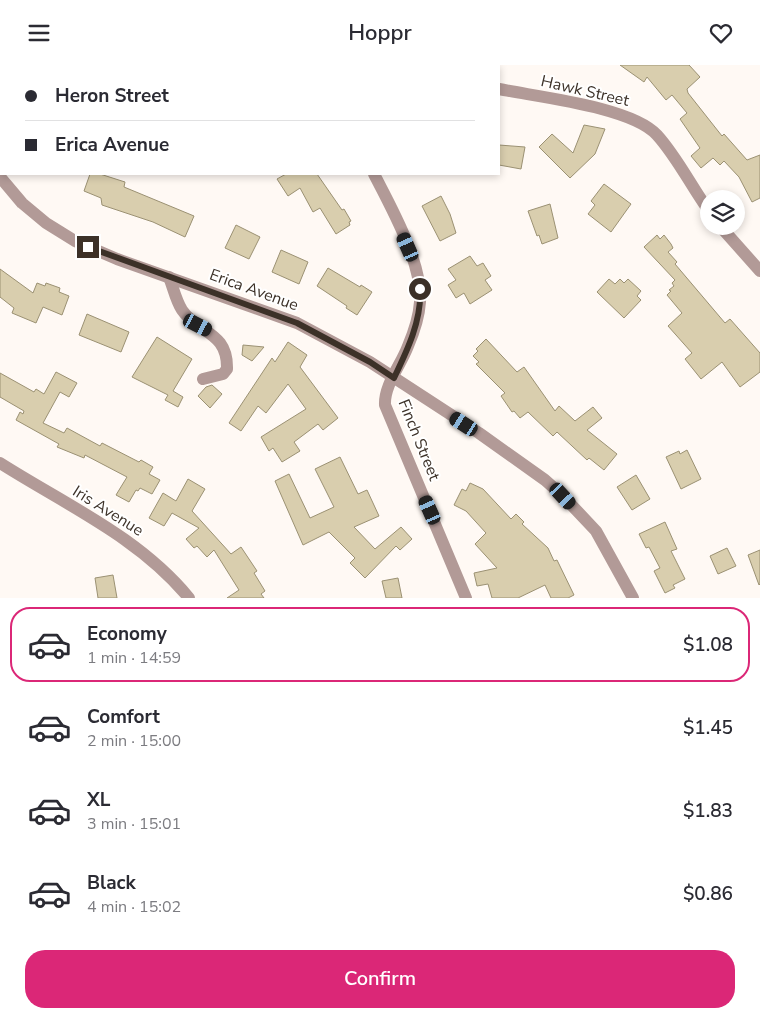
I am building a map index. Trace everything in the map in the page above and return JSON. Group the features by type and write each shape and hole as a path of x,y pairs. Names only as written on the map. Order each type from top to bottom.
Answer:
{"street":[{"name":"Hawk Street","path":"500,89 612,111 643,123 658,135 700,198"},
{"name":"Finch Street","path":"374,175 408,247 419,285 420,301 417,322 404,356 385,396 389,417 466,598"},
{"name":"Erica Avenue","path":"0,177 22,203 46,223 75,241 297,323 362,357 486,438 545,480 596,531 633,598"},
{"path":"728,235 760,271"},
{"path":"169,277 181,309 188,317 212,334 225,352 227,369 223,374 203,379"},
{"name":"Iris Avenue","path":"0,463 125,538 171,575 189,598"}],"building":[{"path":"620,65 689,65 700,77 687,89 688,93 722,136 724,134 747,160 760,155 760,198 752,202 739,177 724,161 720,165 713,158 701,168 691,156 700,148 680,119 687,113 672,95 666,100 647,77 644,82"},
{"path":"584,125 605,129 595,154 570,178 539,147 552,134 573,153"},
{"path":"500,145 525,147 521,169 500,165"},
{"path":"90,175 103,175 125,182 124,187 194,216 185,237 153,222 102,205 101,198 84,191"},
{"path":"284,175 318,175 342,210 344,209 351,221 349,222 350,225 336,234 320,208 313,212 300,188 288,196 277,179"},
{"path":"604,184 631,204 611,232 588,214 595,205 591,201"},
{"path":"441,196 450,214 456,233 440,241 422,206"},
{"path":"550,204 558,238 542,244 528,211"},
{"path":"236,225 260,237 249,259 225,248"},
{"path":"657,235 660,239 664,235 671,244 673,248 668,252 677,262 675,264 725,323 730,319 760,353 760,372 740,387 722,362 701,379 685,359 692,353 668,326 682,313 667,295 674,286 672,283 675,280 644,247"},
{"path":"281,250 308,262 299,284 272,272"},
{"path":"470,256 477,266 483,263 491,276 485,280 492,290 470,304 464,293 456,298 448,285 456,280 448,269"},
{"path":"328,268 372,292 357,315 317,286"},
{"path":"0,269 33,293 37,283 45,286 46,283 60,288 59,292 69,296 62,315 43,307 36,323 12,313 14,308 0,297"},
{"path":"609,279 615,284 620,279 624,283 628,279 641,291 637,296 641,300 624,318 597,292"},
{"path":"87,314 129,332 121,352 79,335"},
{"path":"157,337 192,359 173,391 183,397 178,407 165,400 168,395 132,377"},
{"path":"486,339 517,372 524,367 555,411 559,406 575,421 593,407 602,418 587,430 617,454 604,470 589,458 587,460 557,432 553,436 528,412 520,418 514,411 512,412 501,396 505,393 476,364 479,362 473,356 478,351 476,349"},
{"path":"288,342 307,355 300,367 338,418 323,430 318,424 294,442 300,451 282,462 273,448 269,451 261,437 306,409 288,384 266,413 258,406 241,431 229,423 272,358 275,362"},
{"path":"243,345 264,347 252,361 242,355"},
{"path":"56,372 77,383 69,397 60,392 43,423 64,433 67,428 100,446 102,443 153,467 149,474 160,480 152,494 140,488 138,491 136,490 129,502 116,495 127,477 85,455 84,458 57,447 59,444 16,420 20,412 23,414 24,411 0,397 0,373 34,392 36,389 44,394"},
{"path":"212,385 222,394 210,408 198,396 206,387"},
{"path":"687,450 701,479 681,489 666,457 679,451 680,454"},
{"path":"340,457 358,494 367,490 379,516 354,527 375,549 401,527 412,539 400,550 396,546 365,578 350,563 355,558 329,532 303,545 275,481 289,474 310,518 334,507 315,469"},
{"path":"636,475 650,499 632,510 617,487"},
{"path":"188,479 205,489 192,511 231,554 241,547 257,571 254,573 265,591 261,594 264,598 227,598 239,590 214,550 207,557 197,546 194,548 186,539 199,528 172,513 164,526 149,518 163,493 176,501"},
{"path":"470,483 483,489 511,519 516,514 524,522 522,524 548,548 554,561 557,560 574,595 568,598 551,598 545,585 518,598 492,598 488,584 477,586 474,573 497,568 475,544 486,533 466,511 454,505 462,489 466,491"},
{"path":"665,522 677,549 671,551 685,579 673,585 675,588 665,593 654,571 660,568 649,547 646,548 639,534"},
{"path":"727,548 736,566 718,574 710,556"},
{"path":"760,550 760,584 759,585 748,555"},
{"path":"113,575 117,598 98,598 95,578"},
{"path":"398,578 402,598 386,598 382,581"}],"route":[{"path":"88,247 297,323 370,362 394,378 417,322 420,289"}]}
